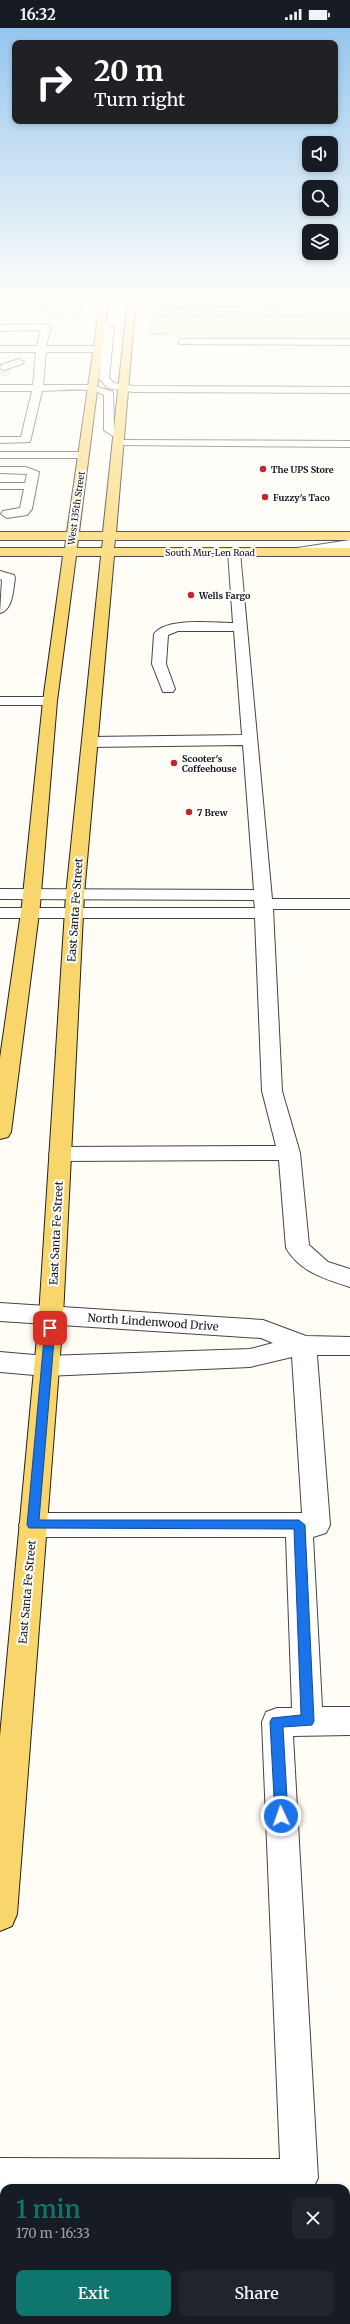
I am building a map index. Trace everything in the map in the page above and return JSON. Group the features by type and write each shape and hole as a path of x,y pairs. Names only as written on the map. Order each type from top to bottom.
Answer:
{"main road":[{"name":"West 135th Street","path":"71,544 90,404"},
{"path":"110,544 122,404"},
{"path":"0,536 71,544"},
{"name":"South Mur-Len Road","path":"71,544 350,536"},
{"path":"0,552 71,544"},
{"path":"0,1132 30,914 50,700 71,544"},
{"name":"South Mur-Len Road","path":"71,544 110,544 234,552 350,552"},
{"name":"East Santa Fe Street","path":"0,1914 51,1316 75,895 110,544"}],"street":[{"path":"0,440 26,440 32,404"},
{"path":"108,404 109,430 119,439 350,444"},
{"path":"0,455 83,455"},
{"path":"0,470 31,470 33,472 26,509 23,512 7,514"},
{"path":"0,486 30,486"},
{"path":"297,552 350,544"},
{"path":"234,552 262,904 272,1091 289,1153 298,1248 320,1268 350,1278"},
{"path":"0,575 9,578 3,606 0,609"},
{"path":"168,689 159,664 161,634 167,629 178,627 240,627"},
{"path":"0,701 50,700"},
{"path":"91,742 250,740"},
{"path":"0,894 32,893 262,904 350,904"},
{"path":"0,913 74,914 262,904"},
{"path":"60,1154 289,1153"},
{"name":"North Lindenwood Drive","path":"0,1312 263,1329 304,1345"},
{"path":"33,1525 316,1525 304,1345"},
{"name":"North Lindenwood Drive","path":"0,1362 46,1366 250,1358 304,1345 350,1346"},
{"path":"299,1525 308,1721"},
{"path":"0,2177 299,2178 276,1722 350,1721"}],"place":[{"name":"The UPS Store","path":"263,469"},
{"name":"Fuzzy's Taco","path":"265,497"},
{"name":"Wells Fargo","path":"191,595"},
{"name":"Scooter's Coffeehouse","path":"174,763"},
{"name":"7 Brew","path":"189,812"}],"route":[{"path":"50,1328 33,1525 299,1525 308,1721 276,1722 281,1816"}]}
